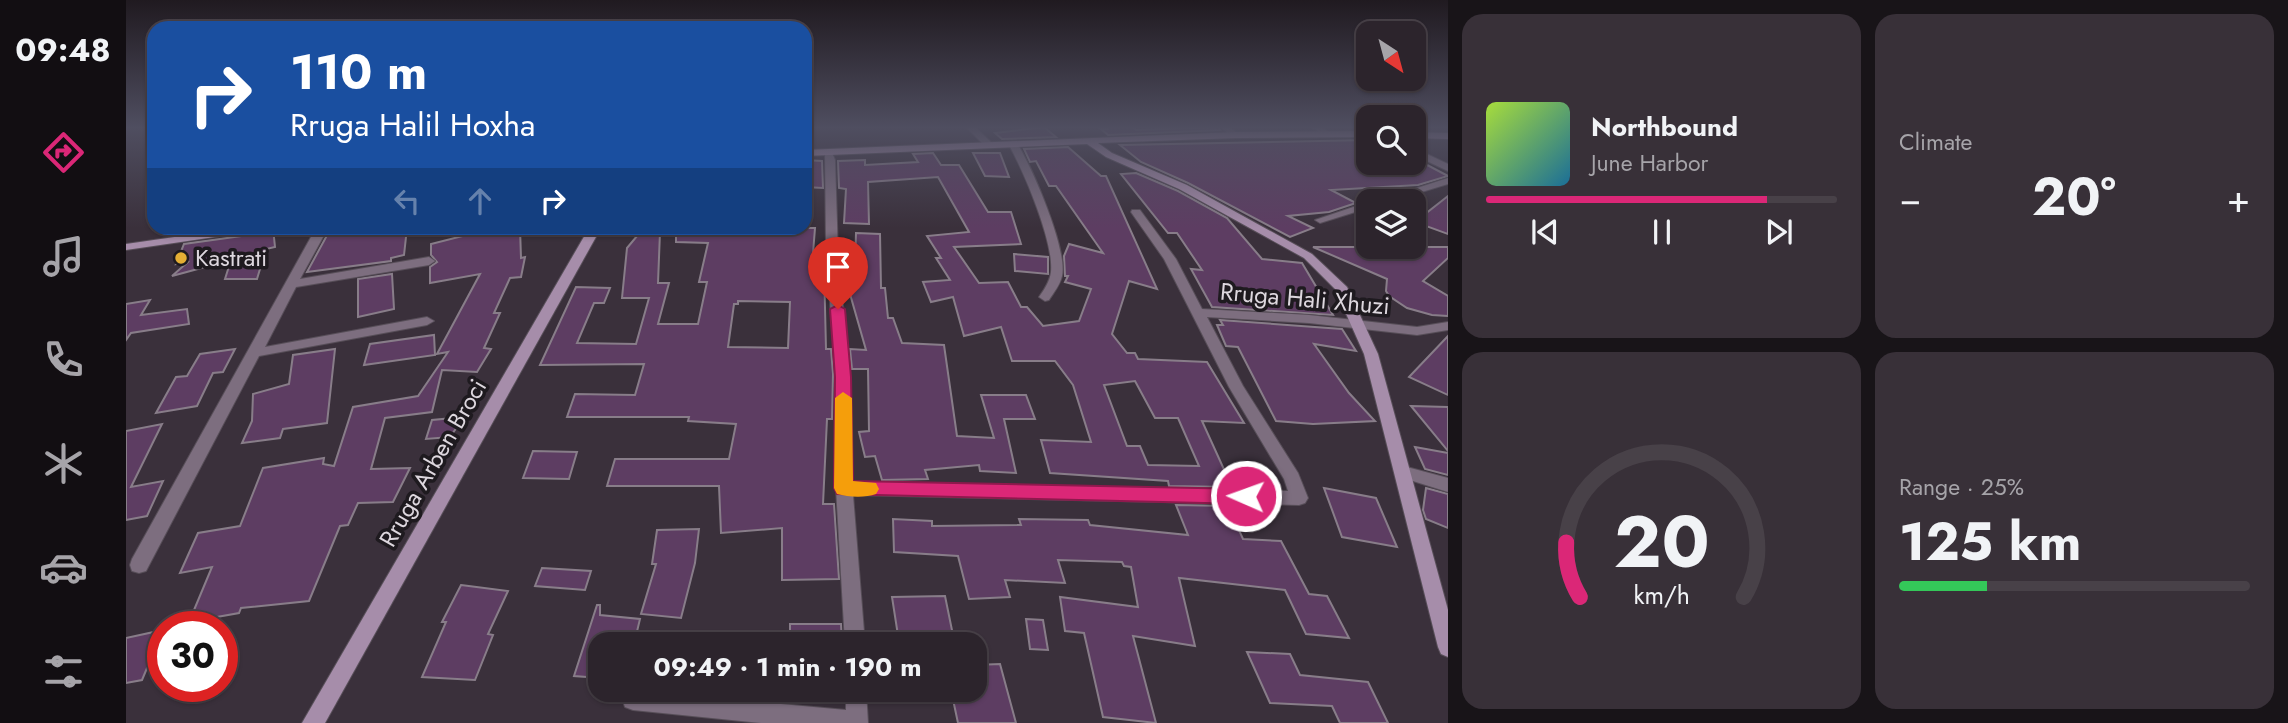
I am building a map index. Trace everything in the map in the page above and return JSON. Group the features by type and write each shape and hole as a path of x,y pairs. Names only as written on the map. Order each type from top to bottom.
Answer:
{"street":[{"path":"830,161 832,254 843,377 844,488 854,632"},
{"path":"1024,161 1045,220 1057,270 1045,297"},
{"path":"1121,161 1199,195 1308,256 1341,287 1361,326 1403,472 1448,647"},
{"path":"1422,189 1448,181"},
{"path":"1320,220 1356,209"},
{"path":"1136,212 1170,259 1200,313"},
{"path":"126,247 190,235"},
{"path":"139,565 318,235"},
{"name":"Rruga Arben Broci","path":"313,723 591,235"},
{"path":"292,284 429,261"},
{"name":"Rruga Hali Xhuzi","path":"844,488 1299,498 1292,478 1223,363 1200,313 1309,319 1417,331 1448,326"},
{"path":"254,353 427,321"},
{"path":"1403,472 1448,485"},
{"path":"662,702 857,722 856,702"}],"building":[{"path":"812,161 822,161 823,188 812,187"},
{"path":"838,161 865,161 865,165 938,161 941,165 959,165 988,212 1011,212 1021,244 954,247 979,283 1008,282 1021,307 1027,307 1043,326 1079,321 1091,289 1065,282 1068,276 1065,276 1064,256 1069,244 1103,253 1056,186 1049,186 1036,161 1029,161 1084,161 1101,176 1106,176 1157,289 1129,281 1112,334 1127,353 1135,353 1138,359 1207,362 1244,423 1202,421 1232,487 1169,486 1168,481 1050,473 1041,440 1091,442 1073,385 1055,361 1012,361 1001,327 964,336 953,297 931,302 923,282 950,280 936,258 941,258 927,236 969,232 938,177 868,182 869,224 844,223 846,189 839,188","holes":["1135,381 1155,418 1178,418 1199,466 1148,465 1140,446 1127,446 1104,385"]},
{"path":"977,161 1003,161 1009,177 985,176"},
{"path":"1139,161 1356,161 1356,175 1426,175 1426,164 1448,176 1418,185 1331,190 1356,203 1329,212 1288,216 1313,228 1290,237"},
{"path":"1136,173 1178,191 1227,218 1262,259 1302,263 1333,315 1212,307 1191,269 1202,270 1177,233 1168,233 1121,174"},
{"path":"1448,196 1448,234 1426,226 1426,213"},
{"path":"812,228 815,228 812,266 824,266 826,349 831,349 833,374 832,419 827,419 823,504 834,504 839,579 782,580 782,528 721,533 719,486 607,486 615,459 729,459 736,424 688,421 689,417 567,417 575,394 635,395 644,364 540,365 576,287 610,288 604,303 594,303 577,343 636,344 649,298 622,298 627,248 638,235 660,235 658,283 669,283 658,324 698,324 707,282 699,282 708,243 676,242 676,235 812,235","holes":["738,301 790,302 788,348 728,347 734,304 738,304"]},
{"path":"856,233 880,234 881,288 885,288 888,318 893,318 902,343 944,345 957,436 994,438 981,395 1026,395 1035,419 1004,419 1016,473 980,471 979,465 925,470 928,479 882,480 875,456 865,457 859,432 869,431 868,369 852,369 850,349 866,350 842,266 855,266"},
{"path":"249,235 274,235 275,247 266,249 257,279 225,279 231,260 172,276 189,261 176,264 184,244"},
{"path":"327,235 406,235 404,255 391,258 391,261 307,272"},
{"path":"466,235 520,235 521,258 525,257 521,277 510,278 494,313 500,313 484,348 491,349 477,372 442,370 432,412 385,418 371,469 410,468 393,502 358,503 348,525 340,526 309,601 241,608 238,613 238,611 194,611 212,567 180,573 198,533 240,526 263,468 324,458 323,464 334,466 353,407 418,396 448,352 437,354 480,274 430,283 430,267 437,262 431,255 431,244"},
{"path":"1313,247 1356,247 1356,259 1426,259 1426,247 1448,247 1448,258 1423,281 1448,296 1448,316 1407,308 1389,296 1386,291 1387,279"},
{"path":"1014,254 1048,257 1048,274 1015,271"},
{"path":"392,274 394,309 358,317 358,279"},
{"path":"150,300 141,315 187,309 189,324 131,333 126,340 126,304"},
{"path":"1220,320 1342,329 1356,351 1314,344 1349,393 1375,421 1313,424 1276,421 1238,347 1226,346 1217,325 1223,325"},
{"path":"434,335 435,355 364,365 370,344"},
{"path":"1448,336 1448,395 1409,377"},
{"path":"235,349 223,372 213,373 197,406 156,413 176,377 187,376 200,354"},
{"path":"335,349 327,423 283,429 280,438 242,443 252,421 253,394 289,384 293,355"},
{"path":"1411,406 1448,407 1448,451"},
{"path":"464,417 450,437 426,439 432,420"},
{"path":"162,424 131,487 163,481 147,516 126,520 126,431"},
{"path":"1415,447 1448,453 1448,475 1425,469"},
{"path":"533,451 577,452 569,479 523,478"},
{"path":"1324,488 1376,498 1397,547 1342,537"},
{"path":"1426,488 1448,494 1448,528 1426,519 1423,510"},
{"path":"1176,505 1228,506 1243,539 1281,541 1309,594 1327,596 1349,638 1306,634 1285,590 1179,578 1195,646 1133,636 1156,723 1103,717 1084,633 1065,631 1060,597 1138,607 1131,567 1124,566 1122,562 1058,560 1065,583 1005,580 1010,597 969,599 958,556 894,552 893,519 932,521 932,526 1021,525 1019,519 1088,520 1090,525 1188,535"},
{"path":"699,529 695,563 681,618 641,614 656,564 652,564 657,530"},
{"path":"542,568 591,571 585,590 535,586"},
{"path":"461,585 508,591 488,634 493,635 475,680 422,677 446,622 442,622"},
{"path":"945,596 952,632 897,632 892,597"},
{"path":"597,605 600,605 600,615 640,619 637,632 588,632"},
{"path":"1026,619 1043,620 1048,650 1030,649"},
{"path":"790,624 841,624 841,632 790,632"},
{"path":"147,633 147,668 142,680 126,683 126,638"},
{"path":"588,633 588,677 574,676"},
{"path":"1247,652 1290,654 1300,675 1368,682 1388,723 1340,723 1332,706 1270,703"},
{"path":"1000,664 1016,723 958,723 954,702 987,702 987,665"}],"slow traffic":[{"path":"843,398 844,488 870,489"}],"place":[{"name":"Kastrati","path":"181,258"}],"route":[{"path":"838,309 843,377 844,488 1246,496"}]}
